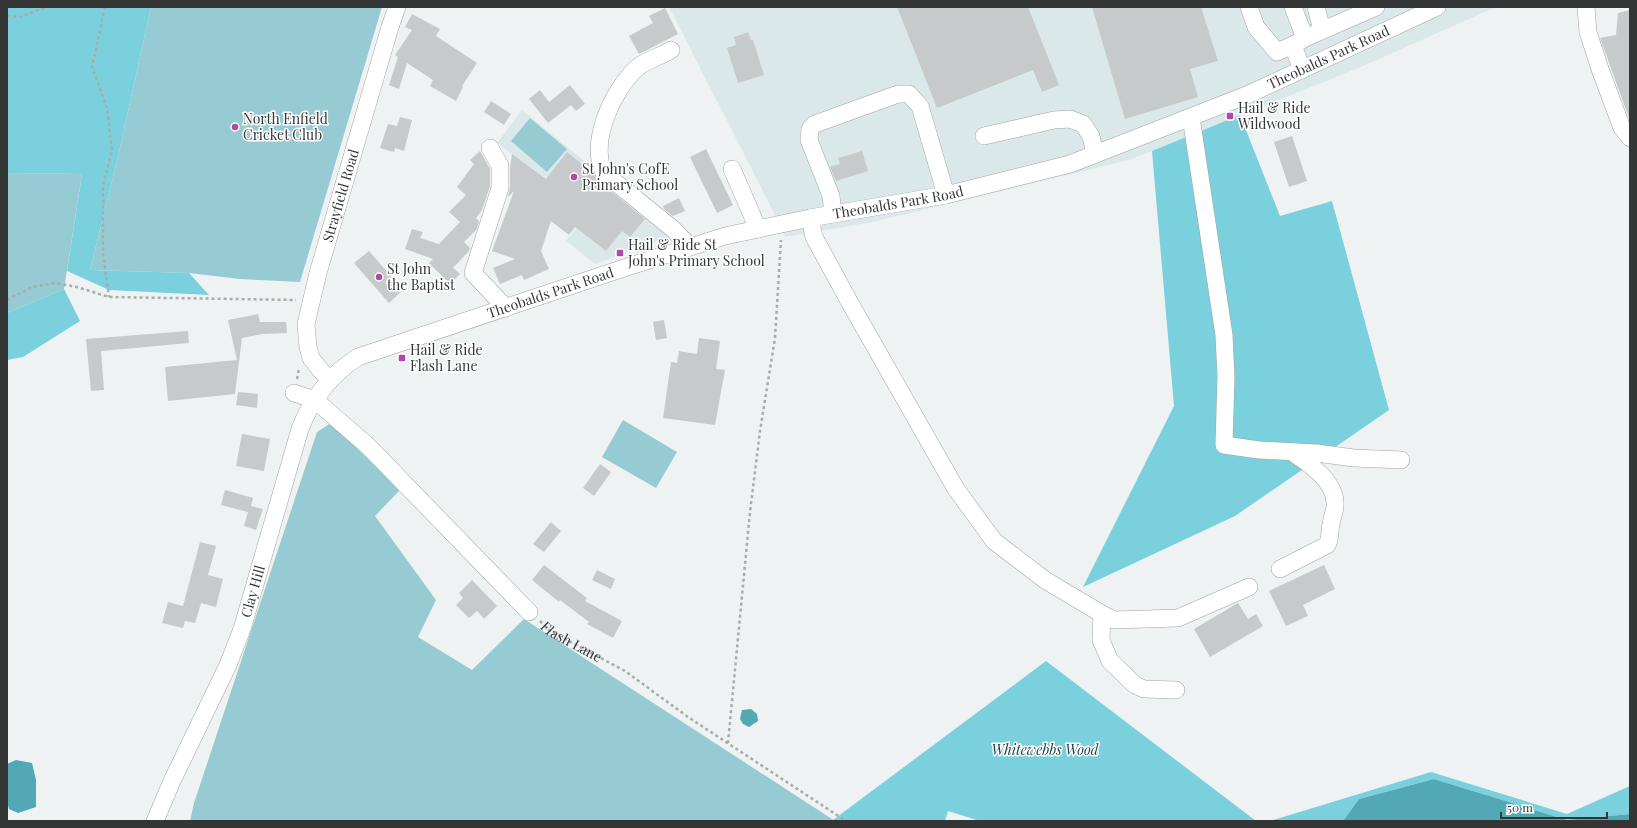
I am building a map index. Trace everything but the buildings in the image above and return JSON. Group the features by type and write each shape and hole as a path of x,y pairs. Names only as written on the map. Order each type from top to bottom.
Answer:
{"street":[{"name":"Strayfield Road","path":"330,379 322,372 311,358 308,347 306,324 311,300 397,7"},
{"path":"1249,7 1256,27 1277,52 1366,9"},
{"path":"1293,7 1302,70"},
{"path":"1316,7 1322,30"},
{"name":"Theobalds Park Road","path":"347,364 369,352 506,308 689,246 782,223 946,195 1070,164 1247,95 1437,7"},
{"path":"1586,7 1588,32 1600,69 1622,128 1630,138"},
{"path":"671,50 639,66 626,80 609,109 602,128 599,155 604,173 673,229 689,246"},
{"path":"833,214 831,196 809,140 810,129 815,124 898,94 909,94 920,106 946,195"},
{"path":"1192,117 1224,335 1226,378 1224,445 1259,450 1354,458 1401,460"},
{"path":"984,136 1054,120 1070,119 1083,124 1092,136 1095,154"},
{"path":"490,148 500,166 500,188 473,273 506,308"},
{"path":"732,169 758,229"},
{"path":"810,218 814,237 956,489 994,541 1045,580 1114,620 1178,618 1249,587"},
{"name":"Clay Hill","path":"155,821 172,781 228,665 242,629 300,429 307,412 330,379 347,364"},
{"name":"Flash Lane","path":"294,393 315,400 368,446 529,612"},
{"path":"1280,569 1327,545 1330,540 1331,524 1336,503 1331,488 1311,465 1291,452"},
{"path":"1102,614 1101,640 1110,661 1135,685 1144,689 1176,690"}],"path":[{"path":"7,16 20,17 46,7"},
{"path":"105,7 92,67 107,108 112,150 103,185 103,254 108,297"},
{"path":"728,743 751,505 760,431 775,338 782,223"},
{"path":"7,300 32,287 55,283 108,297 311,300"},
{"name":"Flash Lane","path":"529,612 550,630 625,671 688,717 846,821"}],"shaded area":[{"name":"North Enfield Cricket Club","path":"151,7 382,7 300,282 240,279 189,273 90,270 117,161"},
{"path":"669,7 1496,7 1361,67 1129,160 873,222 785,237"},
{"name":"St John's CofE Primary School","path":"522,110 675,235 595,264 566,241 590,211 497,143"},
{"path":"530,118 567,149 547,172 511,141"},
{"path":"7,173 82,174 64,289 7,313"},
{"path":"623,420 677,452 656,488 602,457"},
{"path":"331,423 400,490 375,516 436,600 418,637 472,670 524,619 835,821 190,821 194,803 317,432"},
{"path":"751,709 757,714 758,721 749,727 743,724 740,719 742,710"},
{"path":"16,760 32,763 36,780 36,807 18,813 9,809 7,801 7,764"},
{"path":"1434,779 1567,820 1630,814 1630,821 1343,821 1359,799"}],"green space":[{"path":"7,7 151,7 117,161 90,270 189,273 209,295 109,290 67,271 82,174 7,173"},
{"path":"1240,115 1280,216 1332,201 1389,410 1235,516 1083,587 1174,406 1152,151"},
{"path":"64,289 80,321 23,357 7,360 7,313"},
{"name":"Whitewebbs Wood","path":"1046,661 1256,821 980,821 948,811 945,821 833,820"},
{"path":"1431,772 1567,814 1630,786 1630,814 1567,820 1434,779 1359,799 1343,821 1270,821"}],"place":[{"name":"Hail & Ride Wildwood","path":"1230,116"},
{"name":"North Enfield Cricket Club","path":"235,127"},
{"name":"St John's CofE Primary School","path":"574,177"},
{"name":"Hail & Ride St John's Primary School","path":"620,253"},
{"name":"St John the Baptist","path":"379,277"},
{"name":"Hail & Ride Flash Lane","path":"402,358"}]}
